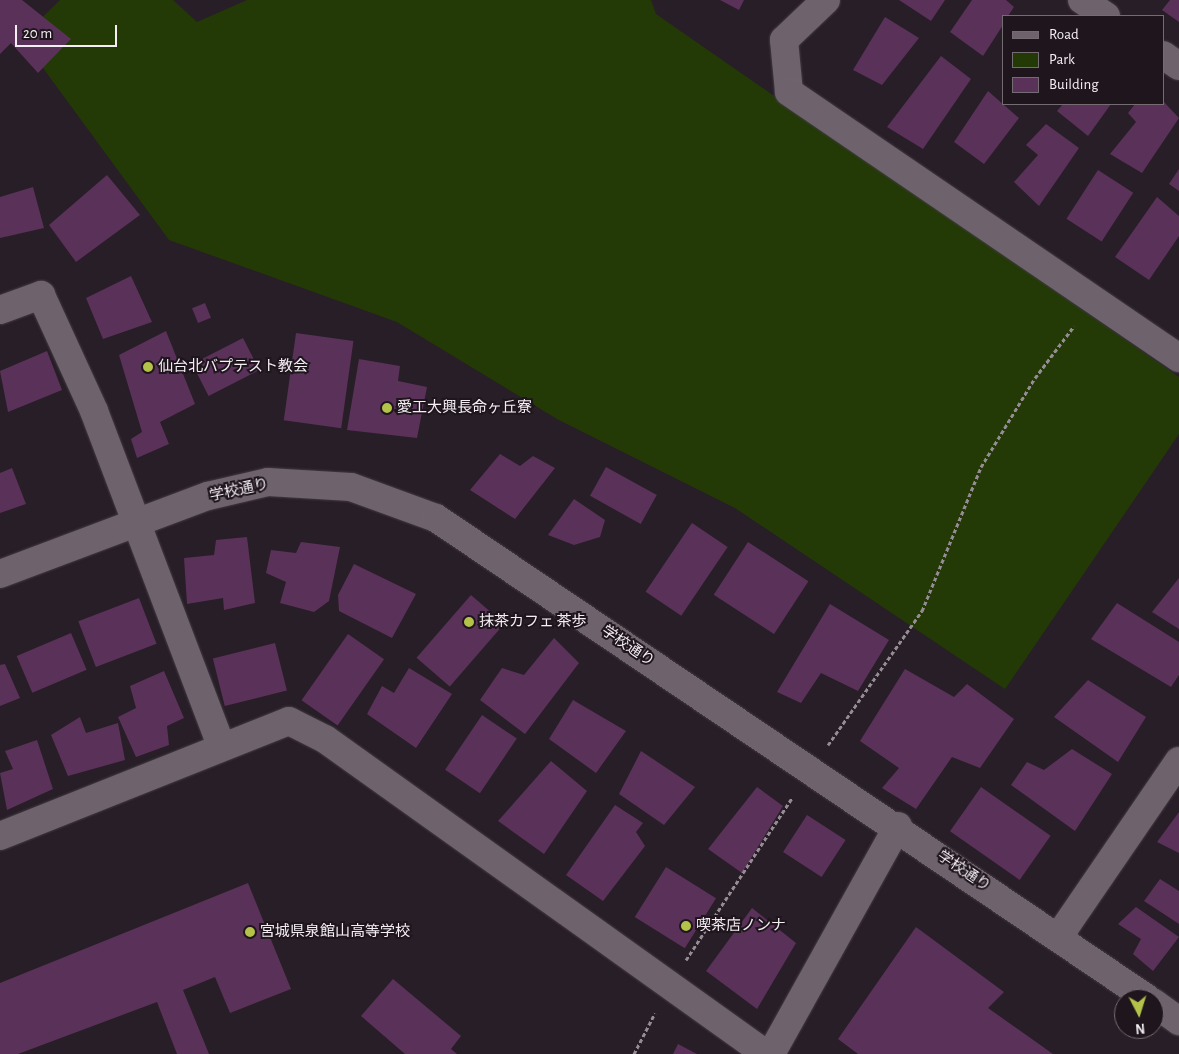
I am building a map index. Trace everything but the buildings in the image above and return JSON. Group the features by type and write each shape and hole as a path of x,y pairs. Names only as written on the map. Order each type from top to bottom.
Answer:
{"street":[{"path":"826,0 784,40 789,92 1179,358"},
{"path":"1082,0 1104,15"},
{"path":"1164,56 1179,66"},
{"path":"0,310 41,295 94,411 221,745"},
{"name":"学校通り","path":"0,574 208,496 268,482 352,486 436,518 898,826 1134,989"},
{"path":"0,836 221,745 289,721 325,739 766,1054"},
{"path":"1059,936 1179,761"},
{"path":"772,1054 898,826"},
{"path":"1164,1011 1179,1021"}],"path":[{"path":"634,1054 669,986 812,768 922,611 982,467 1035,378 1093,301"}],"green space":[{"path":"60,0 173,0 197,22 247,0 651,0 656,14 1179,377 1179,434 1005,689 735,508 557,419 397,322 169,240 21,38"}],"place":[{"name":"仙台北バプテスト教会","path":"148,367"},
{"name":"愛工大興長命ヶ丘寮","path":"387,408"},
{"name":"抹茶カフェ 茶歩","path":"469,622"},
{"name":"喫茶店ノンナ","path":"686,926"},
{"name":"宮城県泉館山高等学校","path":"250,932"}]}
